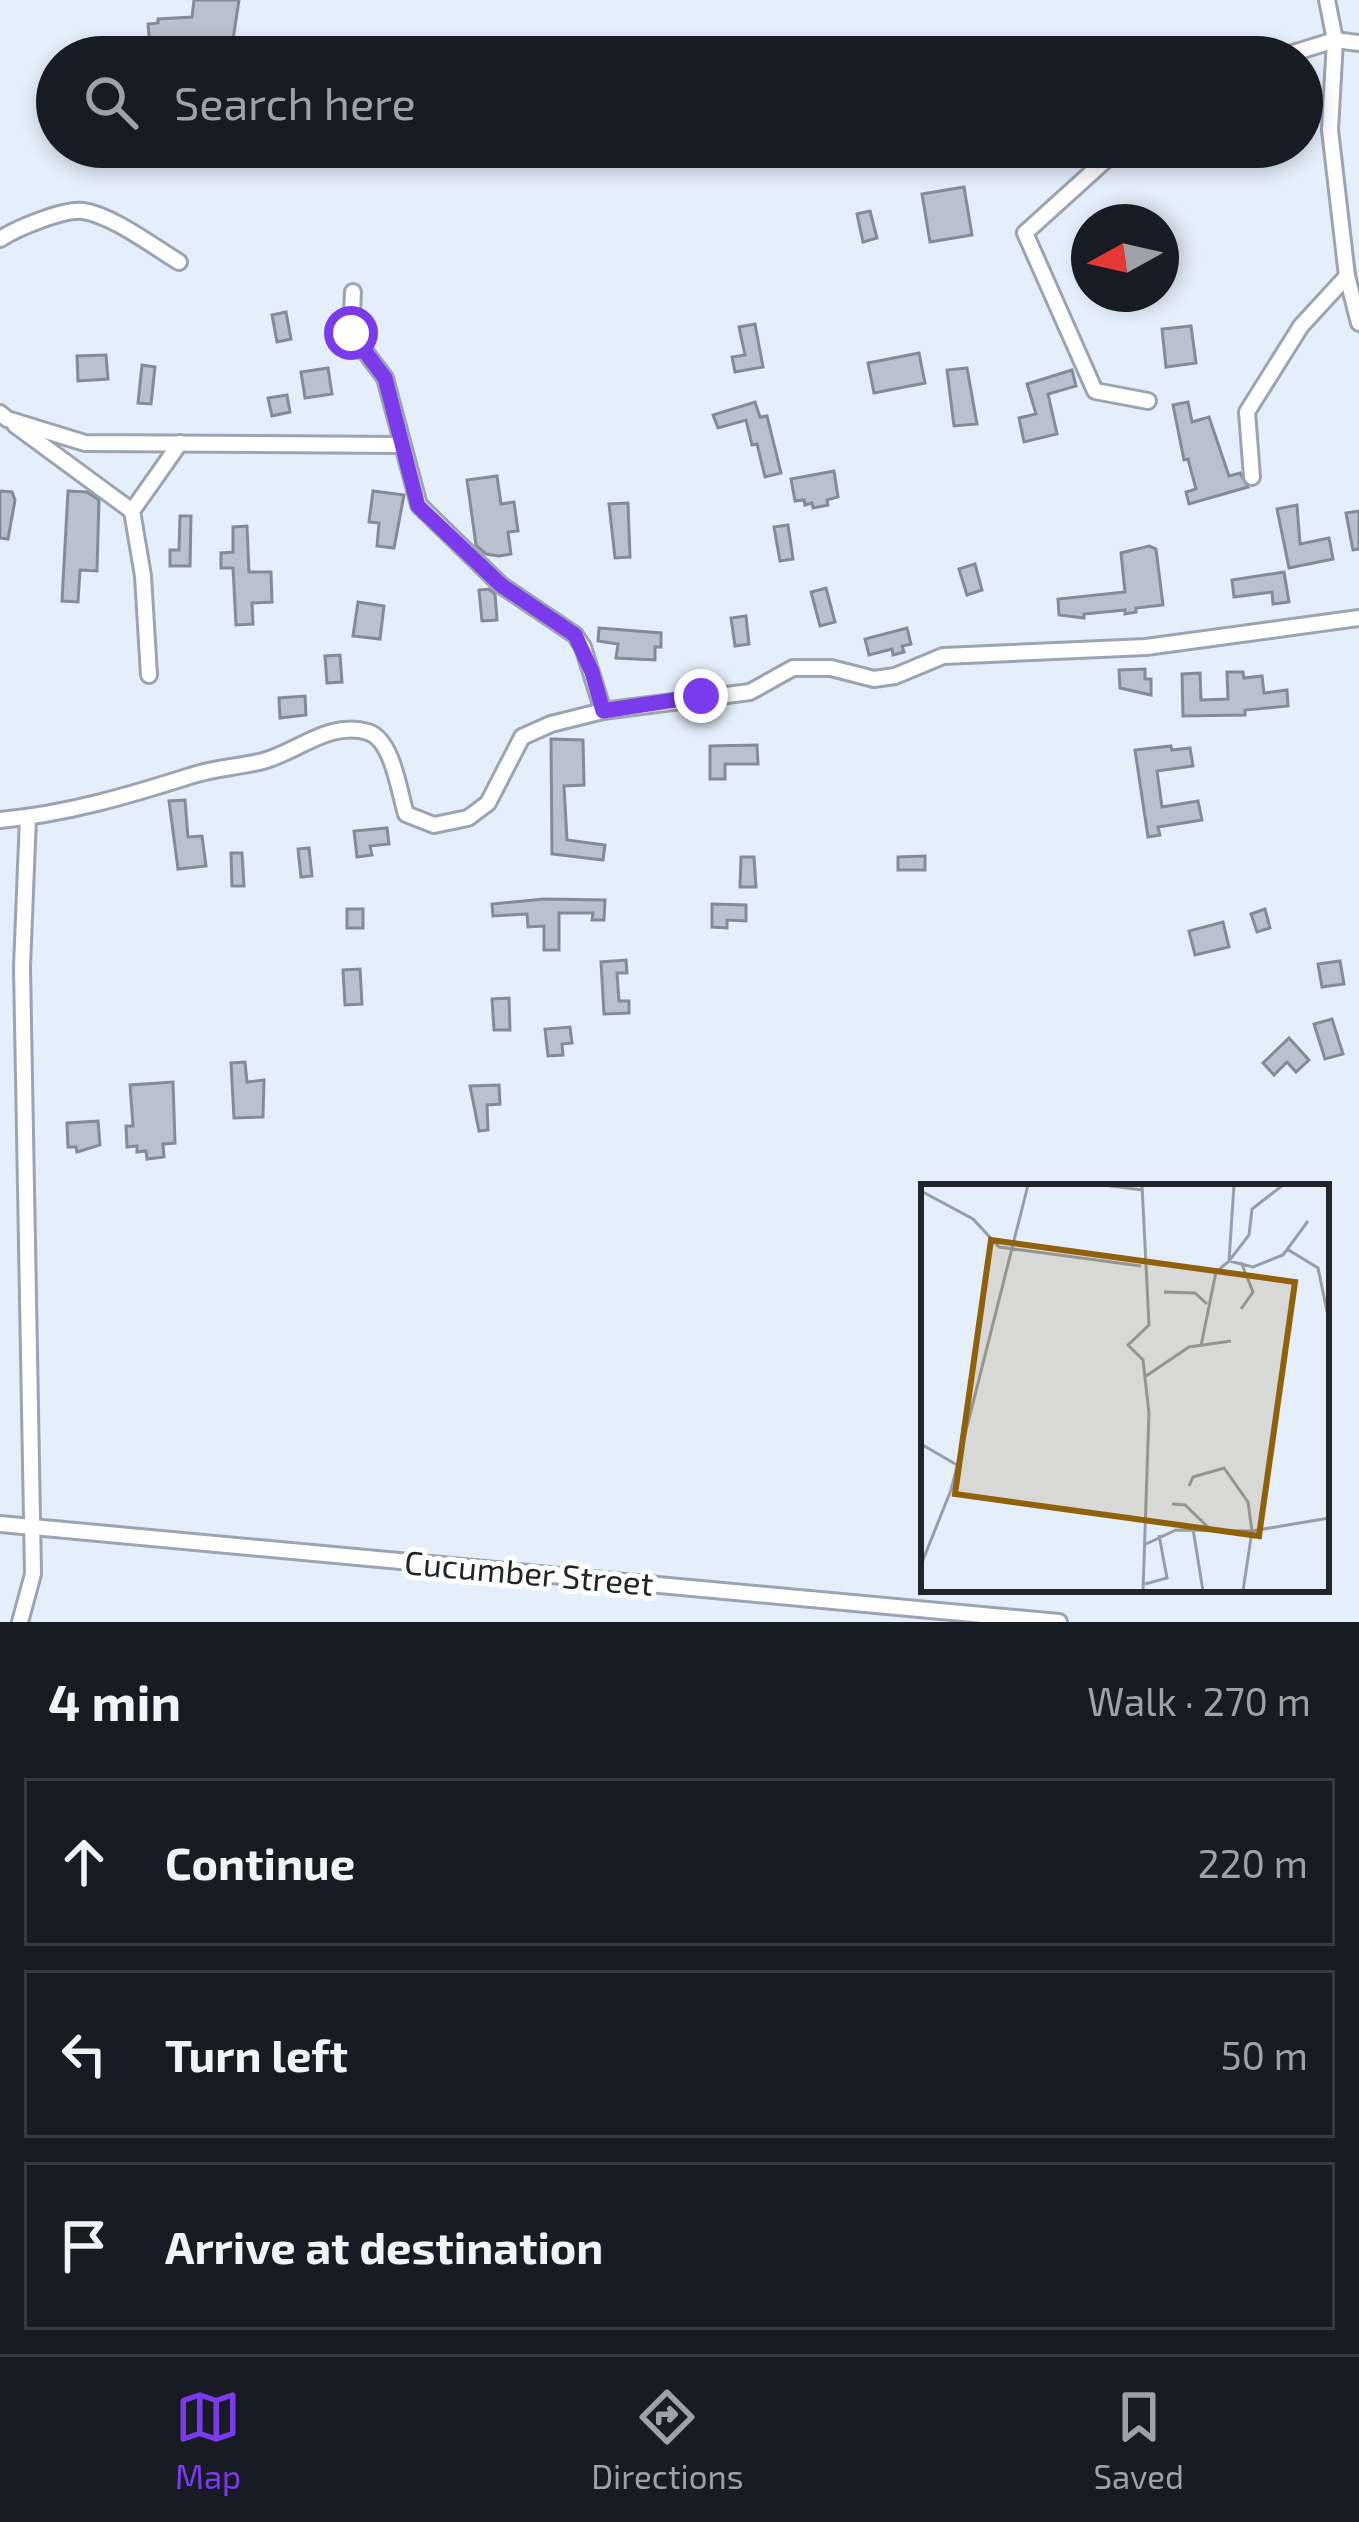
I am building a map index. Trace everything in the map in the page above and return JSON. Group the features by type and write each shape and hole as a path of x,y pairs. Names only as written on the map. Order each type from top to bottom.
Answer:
{"street":[{"path":"1327,0 1335,40 1330,130 1348,276 1359,323"},
{"path":"1323,44 1359,43"},
{"path":"1097,168 1025,233 1095,391 1148,401"},
{"path":"0,239 19,227 82,211 133,233 179,262"},
{"path":"1252,477 1247,412 1301,326 1348,276"},
{"path":"353,292 351,333 385,378 418,506 501,585 575,635 603,711"},
{"path":"3,416 85,443 401,446"},
{"path":"3,416 132,511 143,576 149,675"},
{"path":"132,511 180,443"},
{"path":"0,820 116,801 191,776 262,761 334,731 369,732 385,746 406,814 434,825 451,825 488,803 522,737 603,711 749,692 793,668 830,668 874,679 895,676 943,656 1146,647 1359,618"},
{"path":"20,1622 33,1574 22,967 28,817"},
{"name":"Cucumber Street","path":"0,1524 1059,1622"}],"building":[{"path":"194,0 239,0 234,36 149,36 148,24 158,19 192,17"},
{"path":"964,187 972,235 930,242 922,194"},
{"path":"870,211 877,238 863,242 857,214"},
{"path":"286,312 291,339 277,342 272,315"},
{"path":"755,324 763,367 735,372 732,357 745,355 739,327"},
{"path":"1191,326 1196,363 1166,367 1162,329"},
{"path":"919,353 925,383 874,393 868,363"},
{"path":"106,355 108,379 78,381 77,356"},
{"path":"142,365 155,367 151,404 138,403"},
{"path":"328,368 332,394 305,398 301,372"},
{"path":"967,368 977,424 954,426 947,370"},
{"path":"1072,370 1076,386 1048,394 1057,434 1024,442 1019,418 1036,414 1027,384"},
{"path":"287,395 290,412 272,416 268,398"},
{"path":"755,402 760,417 767,416 781,473 765,477 746,420 718,428 713,415"},
{"path":"1188,402 1192,422 1209,417 1229,476 1240,473 1248,487 1189,504 1186,492 1196,489 1188,459 1184,460 1173,405"},
{"path":"834,471 838,497 827,500 828,505 813,508 812,503 795,501 791,479"},
{"path":"497,476 501,504 514,502 518,531 508,532 511,554 499,556 486,554 476,545 467,480"},
{"path":"0,491 12,492 15,500 8,539 0,538"},
{"path":"68,491 87,492 99,500 97,571 80,570 78,602 62,601"},
{"path":"373,491 404,495 394,548 377,546 379,523 369,522"},
{"path":"628,503 630,557 615,558 609,504"},
{"path":"1297,505 1300,544 1329,538 1333,559 1289,568 1277,509"},
{"path":"1359,511 1359,549 1353,550 1346,513"},
{"path":"180,516 191,516 190,566 170,566 170,550 179,550"},
{"path":"788,525 793,559 780,561 774,527"},
{"path":"247,526 249,572 271,572 272,602 252,603 253,624 236,625 233,568 221,568 221,553 233,552 233,527"},
{"path":"1149,546 1156,549 1163,605 1125,614 1125,610 1084,614 1084,618 1059,615 1058,599 1125,592 1121,553"},
{"path":"975,564 982,590 967,595 959,569"},
{"path":"1284,572 1289,602 1273,604 1272,592 1234,597 1232,580"},
{"path":"826,588 835,622 820,626 811,592"},
{"path":"479,590 495,594 497,620 482,621"},
{"path":"358,602 384,606 380,639 353,636"},
{"path":"746,616 749,644 735,646 731,618"},
{"path":"599,628 661,633 661,647 655,647 655,660 616,658 618,644 598,641"},
{"path":"907,628 911,644 902,646 904,652 893,655 892,649 869,655 865,639"},
{"path":"340,655 342,682 327,683 325,656"},
{"path":"1145,669 1151,695 1120,688 1119,670"},
{"path":"1227,672 1243,672 1244,678 1262,676 1264,693 1287,690 1288,706 1245,710 1245,715 1183,716 1182,674 1200,673 1201,700 1228,699"},
{"path":"305,696 306,715 280,718 279,698"},
{"path":"551,739 583,740 584,785 564,786 567,840 605,845 603,860 552,854"},
{"path":"757,745 758,764 725,764 725,779 710,779 710,746"},
{"path":"1171,746 1172,750 1190,748 1193,766 1157,771 1162,807 1198,801 1202,820 1158,827 1160,835 1148,837 1135,750"},
{"path":"185,800 188,837 202,836 206,866 178,869 169,801"},
{"path":"387,828 389,844 370,846 372,855 357,857 354,831"},
{"path":"309,848 312,876 301,877 298,849"},
{"path":"231,853 242,853 244,886 232,886"},
{"path":"925,856 925,870 898,870 898,857"},
{"path":"741,857 754,857 756,887 740,887"},
{"path":"605,900 604,920 592,920 593,913 559,913 559,950 544,950 544,926 528,927 527,914 493,916 492,904"},
{"path":"712,904 746,905 746,921 727,920 727,928 712,927"},
{"path":"347,909 363,909 363,928 347,928"},
{"path":"1265,909 1270,928 1257,932 1251,914"},
{"path":"1223,922 1229,947 1195,955 1189,931"},
{"path":"626,960 627,973 617,973 619,1001 629,1001 629,1013 604,1014 601,962"},
{"path":"1340,961 1344,984 1322,987 1318,964"},
{"path":"360,969 362,1004 345,1005 343,970"},
{"path":"509,998 510,1030 494,1030 492,999"},
{"path":"1332,1019 1343,1054 1325,1059 1314,1024"},
{"path":"570,1027 572,1043 562,1044 563,1055 548,1056 545,1029"},
{"path":"1289,1038 1309,1060 1296,1072 1287,1062 1274,1075 1263,1063"},
{"path":"245,1062 247,1082 264,1080 263,1117 234,1118 231,1063"},
{"path":"173,1082 175,1143 163,1144 164,1157 147,1159 146,1151 127,1147 126,1126 133,1126 130,1085"},
{"path":"499,1085 500,1104 487,1105 488,1130 479,1131 470,1086"},
{"path":"98,1121 100,1145 77,1152 76,1147 68,1147 67,1123"}],"route":[{"path":"351,333 385,378 418,506 501,585 575,635 583,646 603,711 701,696"}]}
